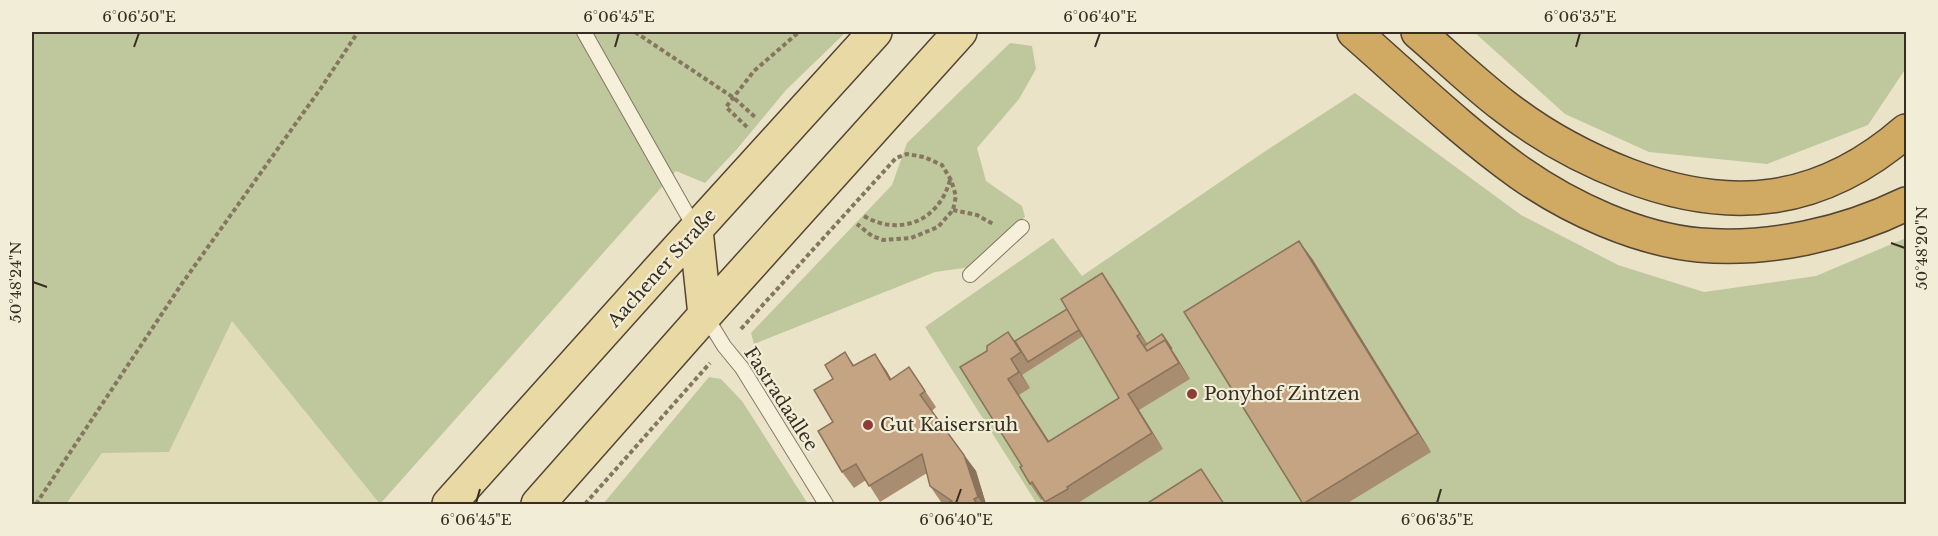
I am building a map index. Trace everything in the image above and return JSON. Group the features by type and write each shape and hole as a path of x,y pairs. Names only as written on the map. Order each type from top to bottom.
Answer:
{"highway":[{"path":"1354,32 1482,144 1520,173 1563,200 1634,230 1661,238 1700,245 1761,244 1803,238 1851,227 1881,217 1906,204"},
{"path":"1418,32 1504,106 1556,142 1606,167 1677,192 1705,197 1738,198 1780,195 1804,189 1834,179 1863,164 1906,131"}],"main road":[{"name":"Aachener Straße","path":"449,504 875,32"},
{"path":"538,504 960,32"},
{"path":"696,230 705,315"}],"lane":[{"path":"584,32 696,230"},
{"path":"970,275 1022,227"},
{"name":"Fastradaallee","path":"705,315 724,346 742,368 826,504"}],"path":[{"path":"36,504 181,285 358,32"},
{"path":"635,32 734,98 759,120"},
{"path":"749,128 726,107 754,71 799,32"},
{"path":"585,504 724,346 896,158 907,154 924,157 942,165 951,180 956,196 953,210 938,226 911,238 883,240 872,236 856,224"},
{"path":"864,216 876,223 889,225 914,222 927,216 942,200 951,180"},
{"path":"953,210 977,214 990,221 1009,239"}],"shaded area":[{"path":"232,321 380,504 66,504 102,453 169,452"}],"green space":[{"path":"32,32 846,32 786,90 737,149 705,183 676,171 380,504 232,321 169,452 102,453 66,504 32,504"},
{"path":"1474,32 1906,32 1906,68 1868,125 1767,164 1649,152 1565,114"},
{"path":"1010,43 1032,46 1036,69 1019,99 977,148 986,181 1022,206 1025,217 971,267 935,272 754,344 751,333 892,185 907,143"},
{"path":"1355,93 1521,215 1618,265 1704,292 1816,276 1906,238 1906,504 1037,504 925,327 1053,238 1082,276"},
{"path":"709,377 721,379 742,401 808,504 603,504"}],"building":[{"path":"1299,241 1418,433 1303,504 1184,312"},
{"path":"1102,273 1140,334 1137,336 1147,351 1165,340 1179,363 1128,394 1152,433 1045,502 1032,482 1030,484 1020,467 1022,466 960,367 987,351 987,346 1008,332 1021,352 1011,359 1019,372 1008,379 1048,442 1119,398 1061,299"},
{"path":"1067,309 1079,330 1028,362 1015,341"},
{"path":"1162,334 1172,349 1165,340 1147,351 1144,346"},
{"path":"845,352 853,366 875,354 890,380 909,367 925,391 920,395 964,455 978,497 974,499 977,504 945,504 952,501 930,486 922,454 869,486 856,464 842,472 818,431 833,422 814,390 833,379 825,365"},
{"path":"1201,469 1224,504 1146,504"}],"place":[{"name":"Ponyhof Zintzen","path":"1192,394"},
{"name":"Gut Kaisersruh","path":"868,425"}]}
